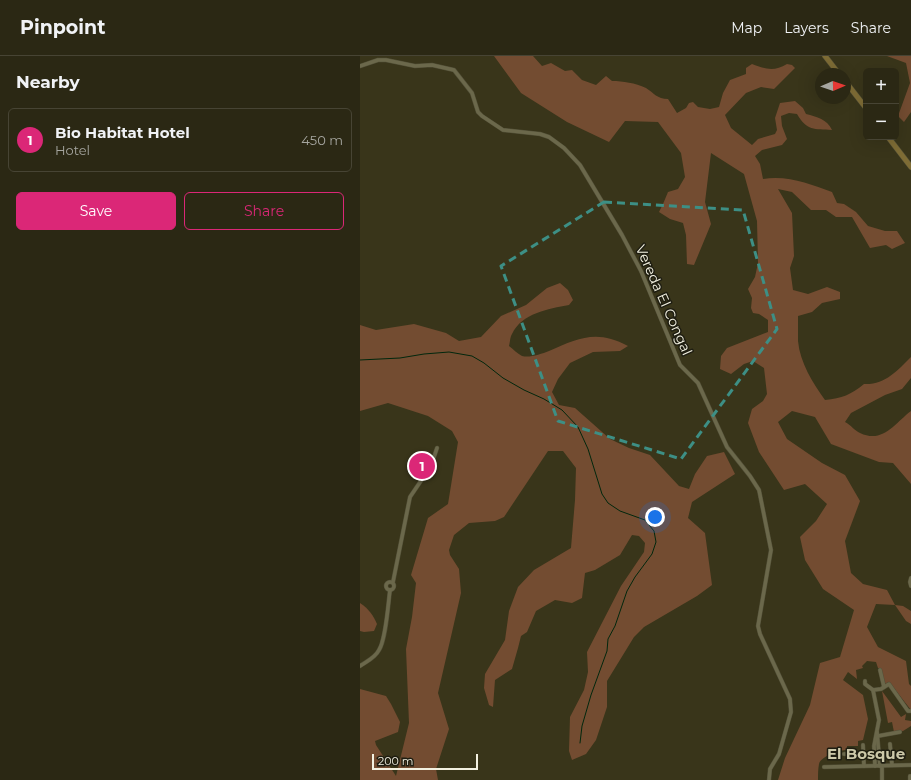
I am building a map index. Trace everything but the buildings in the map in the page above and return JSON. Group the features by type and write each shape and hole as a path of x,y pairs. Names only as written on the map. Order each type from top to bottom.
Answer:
{"main road":[{"path":"825,56 834,68"},
{"path":"851,89 863,104"},
{"path":"890,140 911,167"}],"street":[{"name":"Vereda El Congal","path":"360,66 378,60 386,60 415,66 432,65 454,70 472,93 478,112 482,116 503,130 540,134 549,137 564,148 580,165 622,235 640,271 680,365 698,383 727,447 759,490 771,550 758,626 760,634 790,699 791,712 779,754 770,769 769,780"},
{"path":"360,666 374,658 380,650 390,590 394,587 393,582 410,497 431,466 438,448"},
{"path":"911,578 911,586"},
{"path":"390,590 387,588 387,584 393,582"},
{"path":"880,670 884,687"},
{"path":"865,681 865,684 873,690 879,720 874,746 882,780"},
{"path":"873,690 889,684 908,711 911,712"},
{"path":"877,731 879,766"},
{"path":"878,736 900,732"},
{"path":"890,744 892,766"},
{"path":"863,745 864,766"},
{"path":"844,754 863,754"},
{"path":"824,767 911,765"}],"highlighted area":[{"path":"604,202 743,210 777,329 681,459 558,421 501,266"}],"shaded area":[{"path":"494,56 533,56 542,66 551,63 565,71 572,70 582,80 596,85 606,76 612,81 638,85 646,88 658,97 668,99 677,113 686,108 689,103 693,102 698,107 710,109 719,107 723,93 730,80 746,74 746,68 752,64 770,69 782,67 787,64 792,65 795,68 774,89 761,87 746,93 725,115 731,128 752,145 758,139 775,134 777,130 775,118 780,103 795,101 803,108 806,114 818,117 827,123 832,130 812,128 804,124 797,114 789,113 781,116 782,126 787,139 782,145 762,150 755,156 760,164 763,179 790,179 807,183 832,192 837,203 844,204 856,212 868,226 885,231 897,231 905,243 892,249 886,245 870,248 852,217 836,217 826,210 811,210 792,192 778,189 792,213 794,256 790,268 793,290 808,294 827,287 840,292 840,299 822,303 812,312 798,316 798,341 801,357 812,380 825,400 846,395 855,391 864,384 871,384 884,380 896,372 911,357 911,378 902,389 885,395 851,413 845,422 860,433 868,436 875,436 888,431 911,411 911,484 893,463 879,462 831,444 815,417 792,411 778,422 787,439 822,463 845,475 860,501 845,541 851,573 863,584 887,590 895,605 876,604 867,627 878,647 906,661 909,684 911,686 911,710 889,682 885,684 880,668 878,668 876,662 867,661 862,666 863,668 856,670 857,679 848,672 843,680 863,695 868,719 863,740 858,741 858,746 847,746 847,750 836,752 823,758 819,764 818,780 778,780 785,758 810,705 820,663 840,657 854,610 823,589 805,560 800,537 816,521 827,504 805,484 784,490 759,452 748,423 752,409 763,401 767,394 764,368 753,361 744,364 731,374 720,369 721,356 727,348 768,332 768,320 759,314 753,313 751,308 752,298 748,289 755,277 758,263 757,221 744,174 711,153 705,202 711,224 694,265 687,264 686,235 683,223 670,219 659,212 668,192 678,189 685,177 681,153 658,122 625,121 609,142 567,122 521,93"},
{"path":"887,56 911,56 911,112 904,122 899,117 899,113 910,83 906,63"},
{"path":"560,283 568,290 573,300 569,305 544,310 522,321 512,334 509,346 522,356 528,356 543,353 569,342 588,337 607,338 628,346 620,351 593,352 570,363 558,379 552,392 559,405 575,408 610,439 629,448 650,455 679,486 689,489 695,474 707,456 724,452 735,474 692,502 688,518 705,533 712,585 697,596 644,627 634,637 607,681 607,707 596,740 586,754 572,760 569,751 570,717 584,690 588,672 587,652 621,586 644,552 645,543 639,536 632,535 620,555 595,570 585,573 582,598 572,603 555,600 536,611 527,632 521,636 512,669 495,680 493,707 489,705 484,688 485,674 505,640 509,611 518,587 534,570 571,548 576,468 563,451 548,451 504,517 495,521 469,523 454,535 449,550 450,555 459,569 461,593 438,693 449,729 436,769 438,780 360,780 360,689 386,696 400,722 398,732 375,741 376,745 396,776 409,723 406,649 416,583 411,575 428,518 448,504 458,442 452,431 428,416 388,403 360,411 360,325 376,330 414,324 446,333 459,341 481,337 501,316 526,305 547,288"},
{"path":"360,603 368,610 377,624 374,631 360,631"},
{"path":"895,605 903,606 911,611 911,624 906,621"},
{"path":"882,691 901,717 906,714 905,720 911,721 911,726 903,731 894,732 892,722 888,723"}],"waterway":[{"path":"360,360 400,358 449,352 472,356 484,363 503,378 562,410 578,427 588,449 602,494 608,503 620,511 645,520 654,531 656,542 652,554 635,577 627,591 615,626 608,639 607,651 591,695 582,726 580,743"}],"place":[{"name":"Bio Habitat Hotel","path":"422,466"}],"district":[{"name":"El Bosque","path":"866,754"}]}
